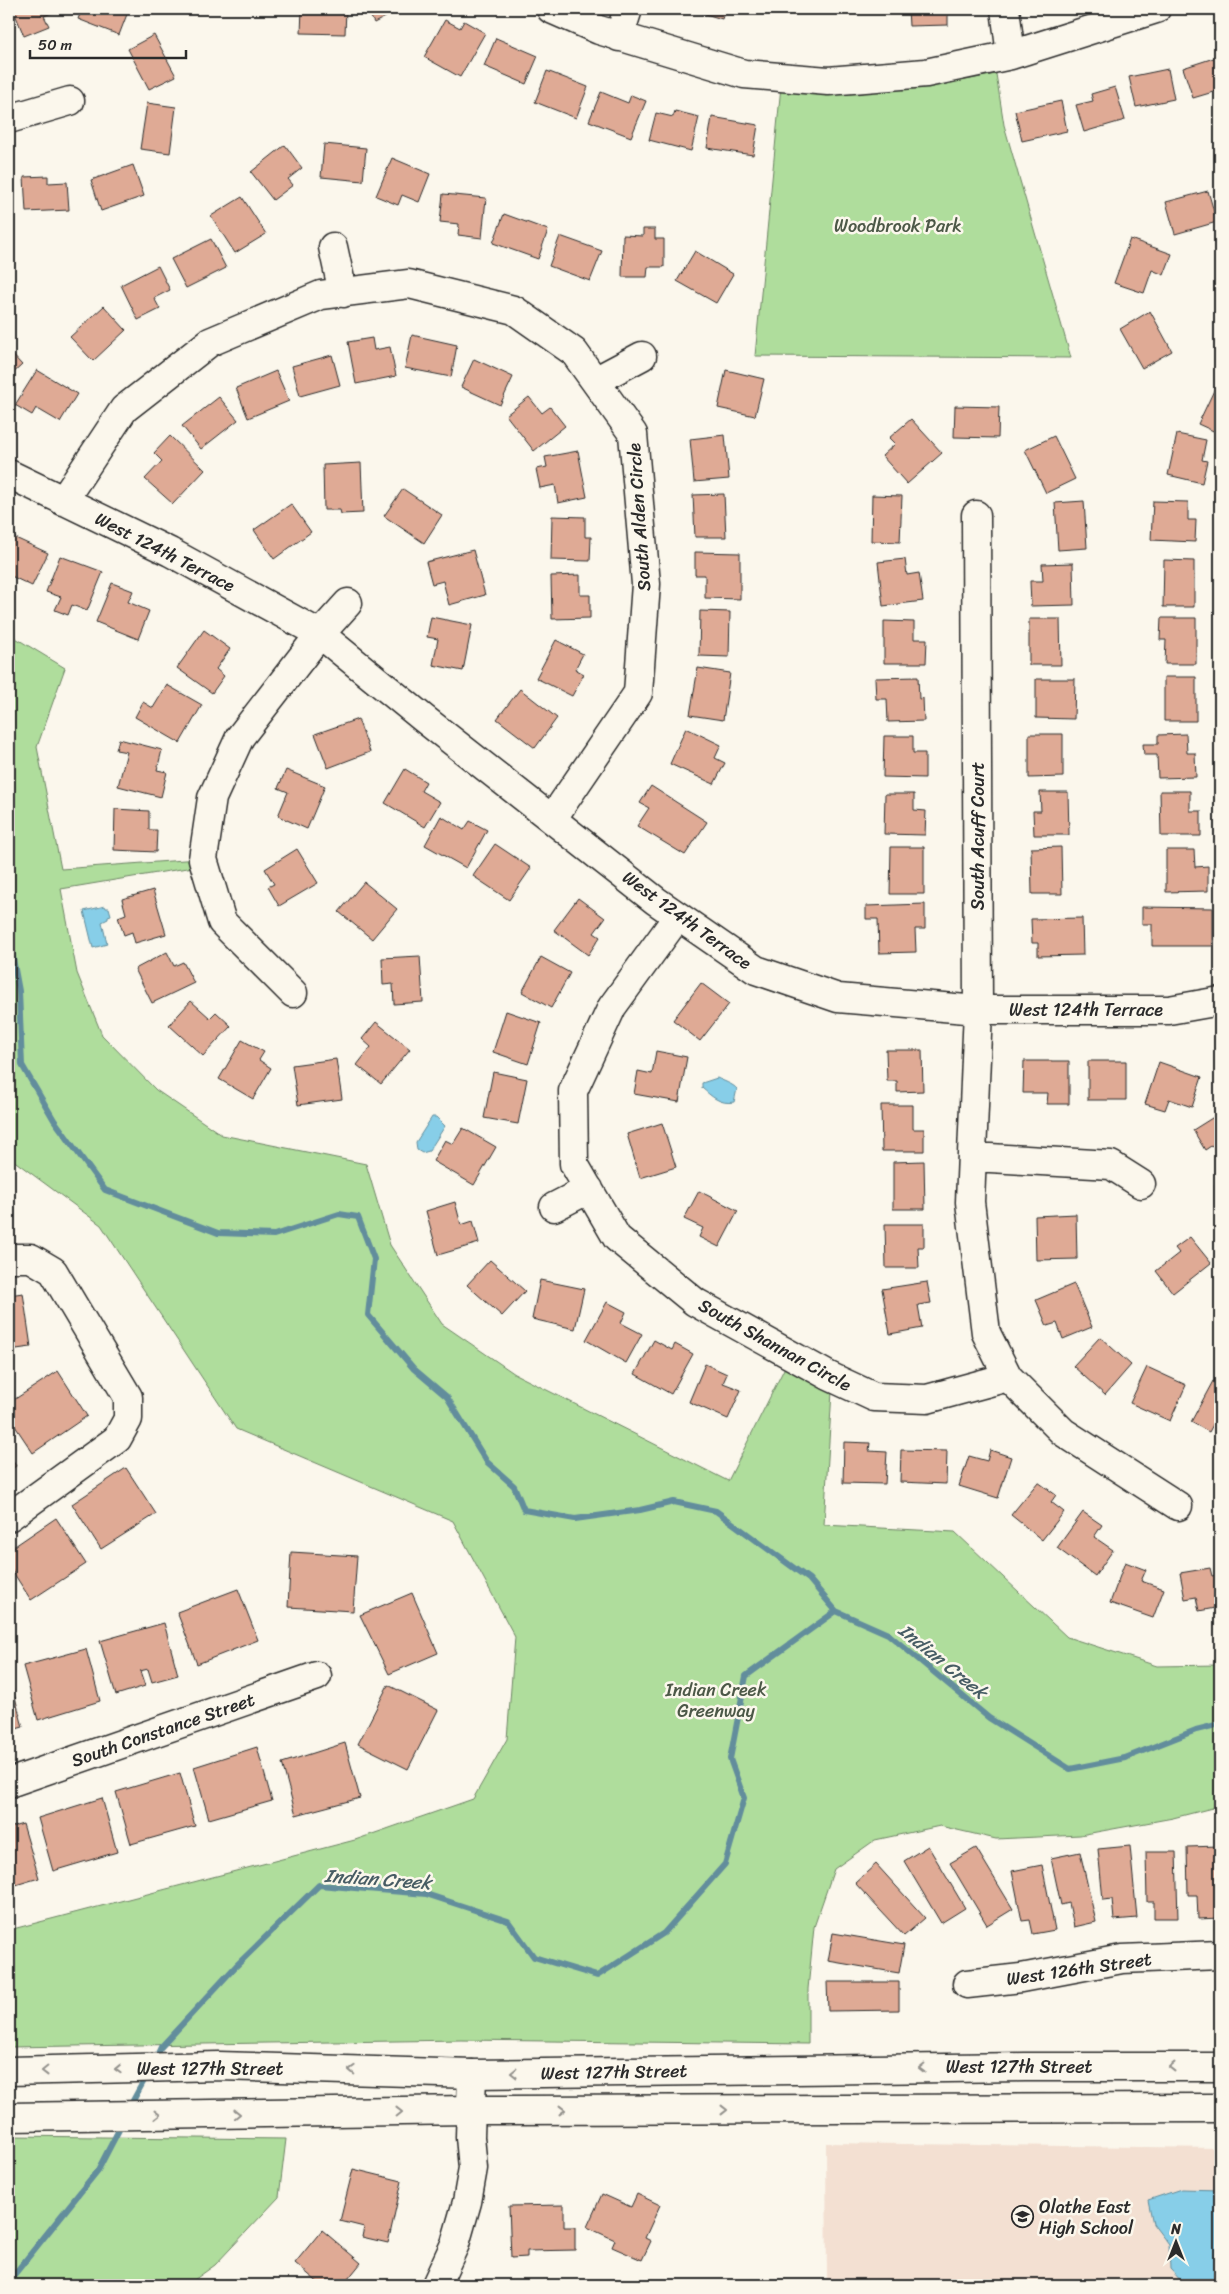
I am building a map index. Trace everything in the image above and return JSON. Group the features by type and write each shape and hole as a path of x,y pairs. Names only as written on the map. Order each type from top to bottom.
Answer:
{"street":[{"path":"551,9 599,30 744,74 828,81 926,73 1011,55 1156,9"},
{"path":"619,36 628,9"},
{"path":"1005,9 1011,55"},
{"path":"9,119 70,101"},
{"path":"333,247 343,293"},
{"name":"South Alden Circle","path":"63,501 124,409 210,342 321,296 409,284 514,310 574,352 633,434 646,584 638,693 552,819"},
{"path":"595,381 642,356"},
{"name":"West 124th Terrace","path":"9,474 170,552 320,634 552,819 678,916 756,970 838,998 978,1010 1169,1010 1220,1001"},
{"name":"South Acuff Court","path":"976,515 978,1010 970,1202 986,1333 1008,1377 1063,1432 1178,1506"},
{"path":"293,993 222,922 203,859 212,798 240,737 320,634 348,603"},
{"name":"South Shannan Circle","path":"678,916 612,1007 573,1091 574,1164 616,1238 695,1302 830,1376 874,1397 926,1399 1008,1377"},
{"path":"973,1157 1111,1165 1141,1184"},
{"path":"554,1207 589,1189"},
{"path":"9,1258 31,1258 53,1271 128,1397 128,1419 117,1439 9,1517"},
{"name":"South Constance Street","path":"9,1783 316,1676"},
{"name":"West 126th Street","path":"967,1984 1021,1978 1122,1959 1220,1956"},
{"name":"West 127th Street","path":"9,2071 219,2066 472,2074 1025,2067 1220,2068"},
{"path":"446,2282 473,2168 470,2136 472,2074"},
{"name":"West 127th Street","path":"9,2117 470,2110 1220,2108"}],"shaded area":[{"name":"Olathe East High School","path":"826,2143 1220,2148 1220,2285 827,2285"}],"green space":[{"name":"Woodbrook Park","path":"996,74 1004,125 1071,358 755,356 781,86 880,89 960,81"},
{"name":"Indian Creek Greenway","path":"9,634 65,668 37,747 61,869 198,859 199,866 61,889 77,973 102,1035 156,1090 222,1135 366,1164 390,1245 442,1324 515,1374 728,1481 786,1365 832,1391 824,1525 955,1532 1067,1637 1157,1666 1220,1665 1220,1806 1173,1818 1080,1835 996,1839 940,1826 875,1840 834,1869 814,1927 808,1989 808,2044 461,2040 9,2047 9,1930 355,1840 473,1799 507,1739 515,1637 453,1521 236,1429 101,1225 9,1157"},
{"path":"9,2136 286,2139 279,2197 215,2265 187,2285 9,2285"}],"water":[{"path":"105,906 109,908 111,915 102,922 107,944 93,948 84,911"},
{"path":"717,1078 737,1089 734,1102 720,1101 702,1088 702,1083"},
{"path":"432,1117 436,1117 445,1126 429,1151 422,1153 417,1150 416,1142"},
{"path":"1181,2189 1220,2190 1220,2285 1185,2285 1170,2269 1169,2245 1153,2224 1148,2200"}],"building":[{"path":"13,9 59,10 44,16 49,26 24,36"},
{"path":"82,9 129,9 119,35 78,19"},
{"path":"302,9 346,9 345,34 301,33"},
{"path":"367,9 401,9 374,23"},
{"path":"689,9 725,9 722,19"},
{"path":"908,9 948,9 948,25 909,26"},
{"path":"445,20 460,28 464,21 485,33 460,77 424,57"},
{"path":"154,35 176,76 149,89 128,49"},
{"path":"496,38 538,56 526,84 484,66"},
{"path":"1220,56 1220,90 1193,98 1183,68"},
{"path":"1168,69 1174,99 1136,107 1129,77"},
{"path":"547,71 588,87 576,118 535,102"},
{"path":"1115,87 1125,120 1084,132 1076,105 1093,101 1091,94"},
{"path":"601,92 628,103 631,95 646,101 631,137 589,121"},
{"path":"1061,101 1067,131 1022,141 1015,111"},
{"path":"147,103 176,107 170,153 140,149"},
{"path":"675,111 699,117 691,151 649,140 656,113 673,117"},
{"path":"712,117 758,125 753,155 707,148"},
{"path":"324,144 366,148 363,181 321,177"},
{"path":"285,145 302,168 288,179 293,185 273,200 251,172"},
{"path":"392,158 430,174 419,202 402,195 398,205 376,196"},
{"path":"133,165 144,196 101,211 91,180"},
{"path":"48,176 48,183 67,182 69,210 26,212 24,177"},
{"path":"1208,191 1217,222 1175,234 1166,202"},
{"path":"443,194 486,198 482,238 458,235 459,224 440,222"},
{"path":"242,197 266,234 235,253 211,216"},
{"path":"504,214 548,230 538,259 493,243"},
{"path":"643,229 655,229 655,239 664,239 664,267 648,267 647,277 622,277 623,235 643,236"},
{"path":"560,236 602,251 590,281 549,266"},
{"path":"211,239 226,268 186,288 171,259"},
{"path":"1130,239 1172,254 1164,275 1152,270 1144,293 1114,283"},
{"path":"695,251 733,274 716,303 677,281"},
{"path":"158,266 170,290 154,298 160,309 138,320 121,285"},
{"path":"104,306 126,330 93,361 70,337"},
{"path":"1150,311 1172,351 1142,368 1120,329"},
{"path":"412,335 457,345 451,377 405,368"},
{"path":"372,338 374,350 390,347 396,376 356,384 348,342"},
{"path":"9,351 22,365 9,377"},
{"path":"332,355 340,385 300,396 292,366"},
{"path":"474,359 513,377 500,405 461,387"},
{"path":"37,370 77,394 60,422 36,408 32,415 15,405"},
{"path":"726,370 764,379 755,416 718,408"},
{"path":"276,371 289,401 248,418 236,388"},
{"path":"1218,382 1220,383 1220,434 1198,424"},
{"path":"219,397 238,420 201,449 182,426"},
{"path":"529,397 542,413 550,407 565,426 534,451 506,415"},
{"path":"955,406 999,407 998,438 954,437"},
{"path":"911,419 942,453 907,484 882,456 895,444 889,438"},
{"path":"1177,434 1206,440 1202,460 1207,461 1202,483 1168,475"},
{"path":"725,435 729,479 694,482 690,439"},
{"path":"170,436 205,470 173,504 145,479 162,461 154,453"},
{"path":"1054,436 1075,479 1046,493 1025,450"},
{"path":"578,451 587,497 558,503 555,485 540,488 536,469 547,467 545,457"},
{"path":"361,463 363,513 341,514 340,510 324,510 323,465"},
{"path":"403,489 442,515 424,543 384,516"},
{"path":"724,494 726,537 695,537 693,495"},
{"path":"872,495 902,496 900,542 871,541"},
{"path":"1084,501 1087,548 1058,550 1055,503"},
{"path":"1153,501 1188,502 1188,520 1196,520 1195,542 1151,540"},
{"path":"291,504 311,532 274,559 254,530"},
{"path":"552,516 585,517 585,537 591,537 590,561 551,560"},
{"path":"9,535 48,553 32,586 9,575"},
{"path":"473,550 485,595 449,605 443,581 432,584 426,562"},
{"path":"695,552 740,553 740,599 705,598 705,575 695,575"},
{"path":"60,556 103,572 87,611 72,605 68,615 55,610 61,597 46,592"},
{"path":"905,559 907,575 919,573 923,601 883,606 878,562"},
{"path":"1164,560 1194,561 1194,607 1163,607"},
{"path":"1073,563 1074,605 1031,606 1030,581 1043,581 1042,564"},
{"path":"580,575 580,595 590,595 590,618 552,619 551,576"},
{"path":"112,583 133,591 128,602 149,611 138,639 96,622"},
{"path":"700,611 730,612 729,657 699,656"},
{"path":"431,617 472,625 463,671 433,665 438,639 427,637"},
{"path":"1161,618 1196,618 1196,664 1165,664 1166,640 1160,640"},
{"path":"1029,619 1060,619 1061,665 1029,665"},
{"path":"884,621 914,622 914,639 927,639 926,663 884,663"},
{"path":"204,630 230,649 216,669 224,676 212,693 177,668"},
{"path":"556,640 583,654 575,669 584,674 572,696 536,678"},
{"path":"698,668 730,673 723,720 690,715"},
{"path":"918,677 919,699 923,698 924,721 888,722 887,699 876,699 875,678"},
{"path":"1164,677 1196,677 1196,721 1164,721"},
{"path":"1036,679 1075,679 1074,719 1036,718"},
{"path":"167,685 202,705 180,743 135,717 143,702 153,708"},
{"path":"520,689 557,718 535,748 497,719"},
{"path":"358,719 370,752 328,768 315,734"},
{"path":"686,728 721,745 715,758 725,763 714,784 670,764"},
{"path":"1029,734 1063,734 1063,777 1029,778"},
{"path":"1186,734 1187,753 1195,753 1196,777 1158,778 1157,755 1144,755 1143,744 1158,744 1158,735"},
{"path":"884,736 913,736 913,753 925,753 925,778 883,777"},
{"path":"119,739 162,750 157,770 167,772 161,797 118,786 127,752 116,750"},
{"path":"405,769 426,782 421,791 440,802 425,827 385,803"},
{"path":"286,770 325,786 307,829 278,816 288,792 278,788"},
{"path":"651,786 707,822 685,855 637,826 649,808 640,803"},
{"path":"1160,791 1190,791 1190,811 1201,811 1201,836 1161,836"},
{"path":"1040,792 1068,792 1069,835 1034,835 1033,811 1041,811"},
{"path":"885,794 914,794 914,810 926,811 925,835 884,834"},
{"path":"115,809 149,811 149,830 157,830 156,852 114,850"},
{"path":"441,816 464,830 470,821 487,830 466,868 425,845"},
{"path":"495,844 531,868 509,900 473,876"},
{"path":"891,847 924,847 924,894 890,894"},
{"path":"1061,847 1062,894 1032,894 1031,848"},
{"path":"297,849 318,883 279,906 268,887 274,884 265,869"},
{"path":"1166,850 1194,850 1195,867 1208,866 1208,891 1166,892"},
{"path":"364,882 397,909 372,939 339,912"},
{"path":"153,890 166,934 135,943 132,932 124,935 118,917 126,914 122,899"},
{"path":"578,898 605,918 594,933 600,937 588,955 554,930"},
{"path":"925,904 925,929 915,929 916,952 879,953 878,919 866,919 866,906"},
{"path":"1142,907 1213,908 1213,946 1152,946 1152,924 1142,924"},
{"path":"1082,918 1083,955 1038,956 1038,943 1032,943 1031,919"},
{"path":"167,952 174,966 183,962 194,983 152,1003 135,969"},
{"path":"420,956 423,1002 394,1004 393,984 383,985 382,958"},
{"path":"541,957 570,973 551,1008 522,992"},
{"path":"701,983 729,1004 700,1041 673,1020"},
{"path":"191,1001 210,1018 216,1012 231,1026 203,1056 169,1025"},
{"path":"506,1011 541,1023 528,1064 493,1052"},
{"path":"376,1022 410,1049 381,1084 357,1065 371,1047 362,1039"},
{"path":"242,1040 264,1052 259,1060 271,1068 253,1099 219,1079"},
{"path":"886,1050 922,1050 923,1091 897,1092 897,1081 887,1081"},
{"path":"656,1051 687,1057 679,1102 634,1094 638,1071 652,1074"},
{"path":"336,1059 342,1099 298,1105 292,1065"},
{"path":"1024,1061 1069,1061 1069,1104 1047,1104 1048,1093 1023,1093"},
{"path":"1088,1061 1126,1061 1126,1100 1088,1100"},
{"path":"1159,1062 1202,1077 1192,1107 1169,1099 1165,1110 1145,1104"},
{"path":"493,1072 527,1079 518,1124 484,1118"},
{"path":"881,1105 913,1105 913,1129 924,1129 924,1151 882,1151"},
{"path":"1220,1113 1220,1154 1214,1144 1205,1150 1193,1130"},
{"path":"662,1123 676,1167 640,1178 627,1134"},
{"path":"463,1128 496,1147 474,1185 433,1161 445,1140 453,1144"},
{"path":"924,1161 925,1209 893,1209 893,1162"},
{"path":"1215,1184 1220,1184 1220,1205 1215,1205"},
{"path":"699,1191 738,1211 719,1247 699,1237 703,1228 684,1219"},
{"path":"455,1202 461,1225 473,1221 479,1243 438,1255 426,1211"},
{"path":"1076,1214 1077,1259 1036,1260 1035,1216"},
{"path":"885,1224 924,1224 924,1247 918,1247 919,1268 886,1268"},
{"path":"1190,1237 1211,1263 1173,1293 1156,1271 1179,1253 1175,1248"},
{"path":"490,1260 525,1291 502,1316 467,1285"},
{"path":"540,1280 584,1289 575,1329 532,1319"},
{"path":"927,1282 931,1303 918,1305 922,1328 890,1334 882,1289"},
{"path":"1074,1284 1092,1327 1063,1339 1057,1323 1047,1326 1036,1300"},
{"path":"23,1293 31,1347 9,1350 9,1295"},
{"path":"607,1302 626,1312 621,1323 642,1334 626,1363 586,1340"},
{"path":"1100,1337 1131,1365 1105,1395 1073,1366"},
{"path":"654,1340 672,1350 675,1344 693,1354 671,1394 635,1374"},
{"path":"705,1364 727,1374 723,1383 741,1390 728,1419 689,1402"},
{"path":"1147,1367 1186,1385 1170,1421 1130,1403"},
{"path":"58,1371 87,1416 33,1453 9,1417 9,1403"},
{"path":"1213,1381 1220,1385 1220,1424 1215,1421 1209,1432 1191,1422"},
{"path":"844,1442 870,1443 869,1451 887,1452 885,1484 843,1483"},
{"path":"901,1450 947,1451 946,1484 900,1482"},
{"path":"990,1450 1011,1457 998,1498 959,1486 969,1456 987,1461"},
{"path":"9,1455 16,1466 9,1471"},
{"path":"126,1468 156,1514 101,1549 72,1504"},
{"path":"1038,1482 1056,1495 1051,1502 1064,1512 1042,1540 1011,1515"},
{"path":"1083,1512 1102,1525 1094,1537 1113,1550 1095,1576 1057,1548"},
{"path":"56,1518 86,1564 31,1600 9,1566 9,1550"},
{"path":"291,1552 357,1556 353,1611 288,1607"},
{"path":"1125,1562 1146,1570 1141,1581 1164,1589 1153,1618 1110,1603"},
{"path":"1210,1568 1212,1576 1220,1574 1220,1607 1199,1611 1196,1597 1185,1599 1180,1573"},
{"path":"238,1589 258,1640 197,1664 177,1612"},
{"path":"412,1593 438,1653 389,1674 360,1615"},
{"path":"164,1623 178,1675 152,1682 148,1669 140,1671 145,1686 116,1695 100,1641"},
{"path":"86,1649 100,1701 38,1720 23,1666"},
{"path":"9,1675 23,1727 9,1731"},
{"path":"388,1685 438,1710 408,1769 358,1744"},
{"path":"345,1743 360,1798 296,1815 282,1763"},
{"path":"257,1747 272,1801 209,1819 194,1767"},
{"path":"180,1773 195,1826 131,1844 116,1792"},
{"path":"102,1798 117,1852 53,1871 38,1818"},
{"path":"23,1824 39,1878 9,1887 9,1828"},
{"path":"928,1846 965,1908 941,1923 904,1861"},
{"path":"1130,1846 1137,1918 1114,1920 1112,1899 1103,1900 1098,1849"},
{"path":"1219,1846 1220,1918 1198,1919 1197,1895 1188,1895 1187,1847"},
{"path":"976,1848 1013,1909 987,1925 950,1863"},
{"path":"1080,1852 1096,1922 1074,1927 1069,1903 1061,1905 1051,1858"},
{"path":"1146,1852 1176,1852 1178,1918 1154,1918 1154,1902 1147,1902"},
{"path":"876,1864 925,1918 904,1936 855,1883"},
{"path":"1042,1865 1055,1930 1033,1934 1030,1920 1022,1921 1012,1871"},
{"path":"833,1933 904,1945 899,1973 828,1961"},
{"path":"827,1982 899,1982 899,2010 828,2011"},
{"path":"353,2169 402,2181 388,2243 362,2237 364,2227 340,2221"},
{"path":"602,2194 631,2207 637,2194 660,2205 645,2238 651,2241 642,2260 612,2247 615,2240 587,2227"},
{"path":"564,2205 564,2227 575,2227 575,2250 527,2251 527,2257 511,2258 509,2206"},
{"path":"322,2230 361,2263 348,2279 356,2285 321,2285 295,2263"}],"waterway":[{"path":"9,937 19,991 22,1065 54,1120 105,1190 218,1233 274,1235 339,1214 358,1217 374,1259 368,1315 414,1369 447,1397 487,1462 514,1486 524,1510 575,1519 640,1510 674,1502 716,1511 809,1579 836,1611"},
{"name":"Indian Creek","path":"155,2060 161,2047 236,1966 319,1885 426,1894 508,1921 534,1957 597,1976 664,1933 725,1864 744,1798 730,1759 746,1676 836,1611 888,1634 989,1718 1070,1769 1125,1758 1196,1730 1220,1724"},
{"name":"Indian Creek","path":"129,2108 147,2075"},
{"name":"Indian Creek","path":"9,2281 98,2170 123,2122"}],"place":[{"name":"Olathe East High School","path":"1023,2217"}]}
